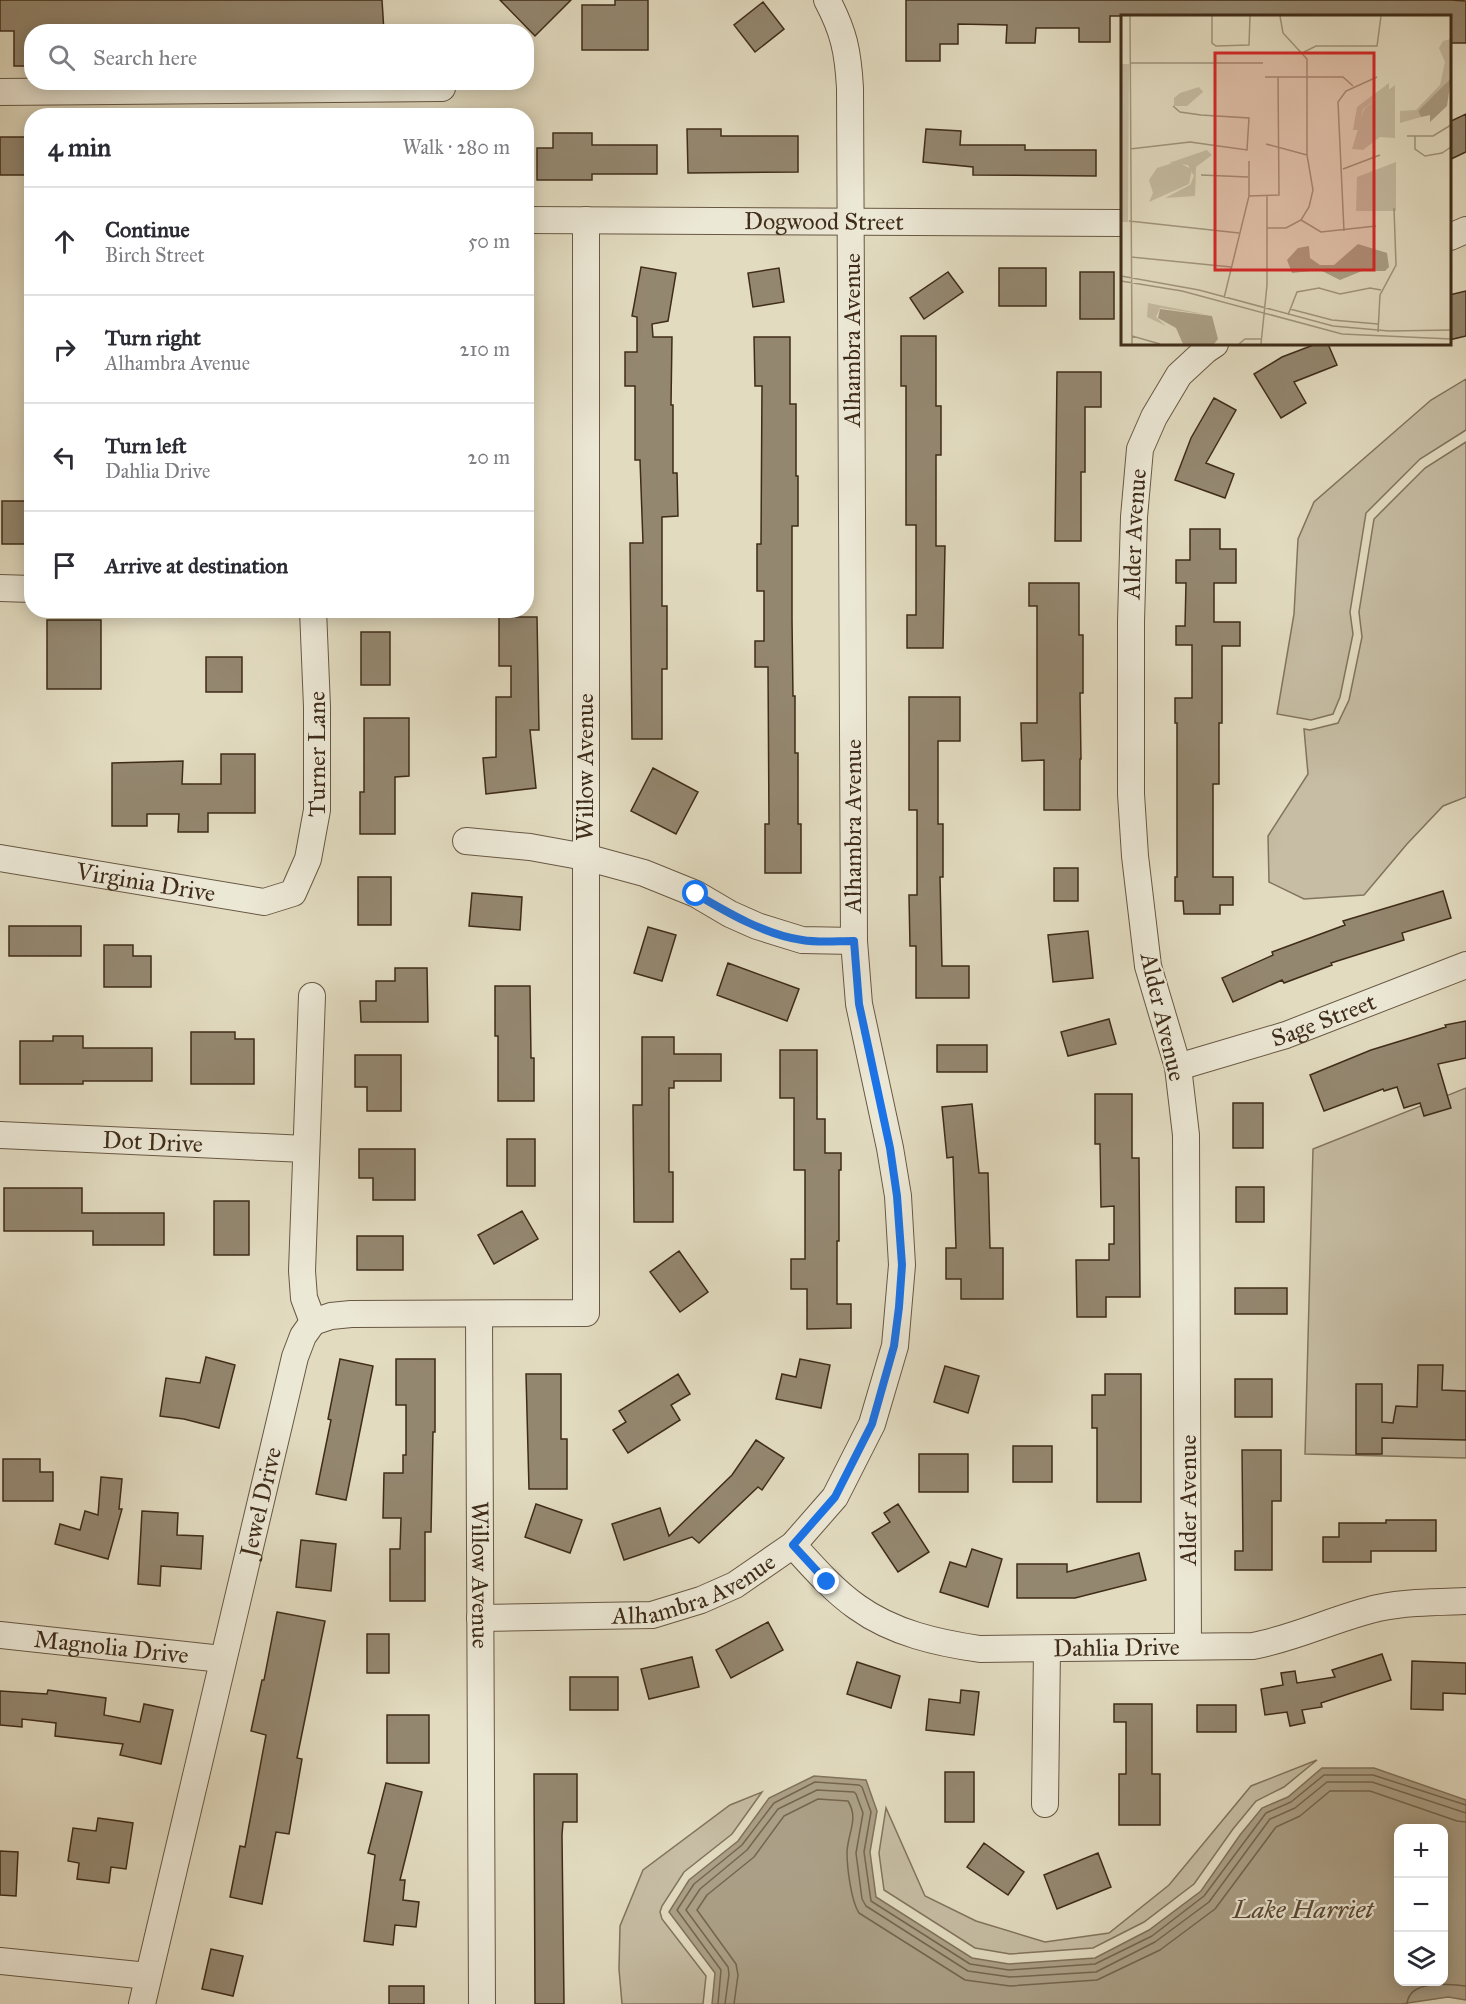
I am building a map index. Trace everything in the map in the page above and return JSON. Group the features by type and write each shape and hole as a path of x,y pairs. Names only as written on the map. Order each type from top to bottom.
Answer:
{"street":[{"name":"Alhambra Avenue","path":"480,1618 652,1615 701,1600 735,1585 793,1545 835,1497 872,1424 894,1346 902,1265 897,1196 890,1148 859,1004 854,941 852,222 849,57 841,25 827,0"},
{"path":"0,92 221,90"},
{"name":"Dogwood Street","path":"534,220 1121,223"},
{"name":"Willow Avenue","path":"482,2004 479,1314 586,1313 586,220"},
{"path":"1451,236 1466,230"},
{"name":"Alder Avenue","path":"1188,1646 1186,1135 1178,1067 1148,966 1135,856 1131,794 1131,621 1134,517 1140,449 1154,417 1179,375 1214,345"},
{"path":"0,588 24,589"},
{"name":"Turner Lane","path":"293,893 308,859 317,810 314,618"},
{"path":"466,841 530,847 585,856 644,873 696,894 730,914 757,926 802,940 854,941"},
{"name":"Virginia Drive","path":"0,858 264,902 293,893"},
{"name":"Sage Street","path":"1178,1067 1286,1035 1466,965"},
{"path":"312,996 302,1271 304,1298 313,1322 331,1316 351,1314 479,1314"},
{"name":"Dot Drive","path":"0,1135 306,1149"},
{"name":"Jewel Drive","path":"142,2004 295,1358 303,1336 313,1322"},
{"name":"Dahlia Drive","path":"793,1545 827,1582 858,1608 895,1628 940,1643 980,1649 1253,1646 1281,1641 1344,1618 1380,1608 1412,1603 1466,1601"},
{"name":"Magnolia Drive","path":"0,1635 222,1659"},
{"path":"1045,1804 1047,1649"},
{"path":"0,1961 148,1976"}],"shaded area":[{"path":"1466,379 1466,430 1420,459 1366,513 1350,612 1353,634 1340,697 1333,714 1311,720 1277,714 1294,614 1298,539 1314,502 1431,400"},
{"path":"1466,442 1466,797 1443,806 1364,895 1304,899 1269,882 1268,836 1308,774 1304,729 1310,730 1338,723 1349,700 1362,637 1359,612 1374,519 1425,468"},
{"path":"1466,1088 1466,1458 1305,1454 1313,1149"},
{"path":"1317,1760 1284,1787 1256,1801 1194,1884 1144,1922 1093,1948 1010,1954 975,1948 884,1890 879,1853 886,1808 925,1896 976,1921 1045,1942 1109,1933 1169,1885 1251,1786"},
{"path":"762,1792 732,1834 684,1872 660,1912 662,1919 706,1976 703,2004 622,2004 619,1969 620,1926 643,1870 730,1805"}],"water":[{"name":"Lake Harriet","path":"1322,1768 1374,1768 1466,1800 1466,2000 1448,1997 1401,2004 712,2004 715,1973 669,1912 689,1880 738,1841 769,1798 814,1776 866,1780 877,1811 870,1852 876,1897 972,1958 1009,1964 1095,1958 1149,1930 1201,1891 1262,1808 1288,1797"}],"building":[{"path":"0,0 382,0 384,24 24,24 24,66 14,66 14,31 0,31"},
{"path":"500,0 571,0 535,36 534,24 523,24"},
{"path":"615,0 648,0 648,50 582,50 582,5 615,5"},
{"path":"906,0 1466,1 1466,43 1451,43 1451,15 1121,15 1110,16 1110,42 1079,42 1079,28 1036,28 1035,43 1006,43 1007,25 958,24 958,44 940,44 940,61 906,61"},
{"path":"763,2 784,29 755,52 734,25"},
{"path":"1466,114 1466,152 1451,159 1451,121"},
{"path":"687,129 721,129 721,136 798,136 798,172 688,173"},
{"path":"926,129 961,131 960,145 1025,145 1025,150 1096,150 1096,176 973,175 973,167 923,162"},
{"path":"553,133 592,133 592,145 657,145 657,174 592,174 592,180 537,180 537,148 553,148"},
{"path":"0,137 24,137 24,175 0,175"},
{"path":"641,267 676,273 668,321 652,324 653,337 672,337 673,473 677,473 678,516 662,517 662,606 667,606 667,669 662,669 662,739 632,739 630,543 643,543 640,460 635,460 635,386 625,386 625,352 637,352 637,317 632,316"},
{"path":"779,268 784,302 753,307 748,273"},
{"path":"999,268 1046,268 1046,306 999,306"},
{"path":"948,272 963,292 924,319 910,298"},
{"path":"1080,272 1114,272 1114,319 1080,319"},
{"path":"1466,291 1466,336 1451,340 1451,295"},
{"path":"901,336 936,336 936,406 941,406 941,455 936,455 936,546 945,546 943,648 907,648 907,615 916,615 916,525 906,525 906,386 901,386"},
{"path":"754,337 790,337 790,404 796,404 798,526 792,526 792,620 801,873 765,873 765,824 769,824 768,667 755,667 755,641 764,641 764,591 757,591 757,544 761,544 762,386 755,386"},
{"path":"1313,345 1328,345 1337,365 1294,382 1306,403 1281,418 1254,374 1282,357"},
{"path":"1057,372 1101,372 1101,407 1085,407 1085,472 1081,472 1081,541 1055,541"},
{"path":"1214,398 1236,410 1206,463 1234,474 1225,498 1175,480 1191,438"},
{"path":"2,501 24,501 24,544 2,544"},
{"path":"1190,529 1220,529 1220,549 1236,549 1236,583 1214,583 1214,622 1240,622 1240,646 1222,646 1219,784 1213,784 1213,877 1233,877 1233,905 1220,905 1220,914 1184,914 1183,901 1175,901 1177,723 1175,723 1175,698 1192,698 1192,645 1176,645 1176,626 1185,626 1186,583 1176,583 1176,560 1190,560"},
{"path":"1029,583 1079,583 1079,635 1083,635 1083,693 1080,693 1080,810 1044,810 1044,760 1022,761 1021,723 1037,723 1037,606 1029,606"},
{"path":"537,617 539,730 530,730 536,788 486,794 483,758 496,757 496,697 511,697 511,666 499,666 499,618"},
{"path":"47,620 101,620 101,689 47,689"},
{"path":"361,632 390,632 390,685 361,685"},
{"path":"206,657 242,657 242,692 206,692"},
{"path":"909,697 960,697 960,741 938,741 938,824 943,824 943,877 940,877 942,966 969,966 969,998 916,998 916,946 910,946 909,895 917,895 917,810 909,810"},
{"path":"364,718 409,718 409,776 395,777 395,834 360,834 360,792 364,792"},
{"path":"221,754 255,754 255,813 208,813 208,832 178,832 179,814 147,814 147,826 112,826 112,763 183,761 182,784 221,784"},
{"path":"653,768 698,792 676,834 631,811"},
{"path":"1054,868 1078,868 1078,901 1054,901"},
{"path":"358,877 391,877 391,925 358,925"},
{"path":"1443,891 1451,918 1402,933 1404,940 1331,963 1332,965 1284,983 1282,980 1233,1002 1222,978 1273,955 1272,952 1345,925 1343,921"},
{"path":"472,893 522,897 520,930 469,926"},
{"path":"9,926 81,926 81,956 9,956"},
{"path":"648,927 676,935 662,981 634,973"},
{"path":"1088,931 1093,978 1053,982 1048,935"},
{"path":"104,945 133,945 133,956 151,956 151,987 104,987"},
{"path":"728,963 799,989 787,1021 717,995"},
{"path":"395,968 427,968 428,1022 361,1022 360,1001 376,1001 376,981 395,981"},
{"path":"495,986 530,986 534,1101 498,1101"},
{"path":"1109,1019 1116,1044 1068,1056 1061,1032"},
{"path":"1466,1021 1466,1058 1438,1064 1451,1108 1424,1116 1420,1103 1404,1108 1397,1087 1384,1091 1383,1089 1324,1111 1310,1075 1371,1050 1446,1027 1445,1025"},
{"path":"191,1032 235,1032 235,1039 254,1039 254,1084 191,1084"},
{"path":"53,1036 83,1036 83,1048 152,1048 152,1081 20,1084 20,1041 53,1041"},
{"path":"642,1037 674,1037 674,1054 721,1054 721,1081 674,1081 674,1088 669,1088 669,1172 673,1172 673,1222 634,1222 633,1105 642,1105"},
{"path":"937,1045 987,1045 987,1072 937,1072"},
{"path":"780,1050 817,1050 817,1119 825,1119 825,1153 841,1153 837,1304 851,1304 851,1328 807,1329 807,1289 791,1289 791,1259 805,1259 805,1170 794,1170 794,1098 780,1098"},
{"path":"355,1055 401,1055 401,1111 367,1111 367,1087 355,1087"},
{"path":"1095,1094 1132,1094 1132,1158 1139,1158 1140,1297 1106,1297 1106,1317 1077,1317 1076,1260 1109,1260 1109,1244 1114,1244 1114,1206 1101,1207 1100,1144 1095,1144"},
{"path":"1233,1103 1263,1103 1263,1148 1233,1148"},
{"path":"972,1104 979,1173 988,1173 990,1248 1003,1248 1003,1299 961,1299 961,1279 946,1279 946,1248 956,1248 953,1157 947,1158 942,1107"},
{"path":"507,1139 535,1139 535,1186 507,1186"},
{"path":"359,1149 415,1149 415,1200 373,1200 373,1178 359,1178"},
{"path":"1236,1187 1264,1187 1264,1222 1236,1222"},
{"path":"4,1188 82,1188 82,1213 164,1213 164,1245 93,1245 93,1231 4,1231"},
{"path":"214,1201 249,1201 249,1255 214,1255"},
{"path":"522,1211 538,1239 494,1264 478,1235"},
{"path":"357,1236 403,1236 403,1270 357,1270"},
{"path":"679,1251 708,1292 680,1312 650,1272"},
{"path":"1235,1288 1287,1288 1287,1314 1235,1314"},
{"path":"206,1357 235,1365 219,1428 184,1419 160,1416 166,1378 200,1383"},
{"path":"340,1359 373,1366 346,1500 316,1494 331,1420 328,1419"},
{"path":"396,1359 435,1359 431,1532 425,1532 425,1601 390,1601 390,1549 400,1549 401,1518 383,1518 384,1473 403,1473 403,1455 406,1455 406,1405 396,1405"},
{"path":"800,1359 830,1365 821,1408 776,1399 782,1374 796,1377"},
{"path":"1418,1365 1443,1365 1442,1390 1466,1391 1466,1440 1382,1438 1382,1454 1356,1454 1356,1384 1382,1384 1382,1422 1393,1423 1396,1406 1417,1407"},
{"path":"945,1366 979,1376 968,1413 934,1402"},
{"path":"526,1374 561,1374 561,1439 567,1439 567,1489 529,1489"},
{"path":"678,1374 690,1394 671,1405 680,1420 628,1453 613,1430 626,1422 619,1411"},
{"path":"1105,1374 1141,1374 1141,1502 1097,1502 1097,1428 1092,1428 1092,1395 1105,1395"},
{"path":"1235,1379 1272,1379 1272,1417 1235,1417"},
{"path":"756,1440 784,1458 762,1490 758,1487 699,1543 692,1537 624,1560 612,1524 660,1508 669,1536 732,1475"},
{"path":"1013,1446 1052,1446 1052,1482 1013,1482"},
{"path":"1242,1450 1281,1450 1281,1501 1272,1501 1272,1570 1235,1570 1235,1551 1243,1551"},
{"path":"919,1454 968,1454 968,1492 919,1492"},
{"path":"3,1459 40,1459 40,1472 53,1472 53,1501 3,1501"},
{"path":"101,1477 122,1479 119,1509 122,1509 108,1559 55,1544 60,1524 80,1530 85,1511 98,1515"},
{"path":"536,1504 582,1520 570,1553 525,1537"},
{"path":"898,1504 929,1552 898,1572 872,1533 890,1522 884,1513"},
{"path":"142,1511 178,1513 177,1535 203,1536 201,1569 161,1566 160,1586 138,1584"},
{"path":"1386,1520 1436,1520 1436,1551 1371,1551 1371,1562 1323,1562 1323,1537 1339,1537 1339,1523 1386,1523"},
{"path":"301,1540 336,1544 331,1591 296,1587"},
{"path":"972,1549 1002,1559 988,1607 940,1592 950,1562 966,1567"},
{"path":"1139,1553 1146,1580 1075,1598 1017,1598 1017,1564 1067,1564 1067,1572"},
{"path":"277,1612 325,1621 297,1758 302,1759 289,1834 276,1832 262,1904 230,1897 240,1846 245,1847 266,1735 251,1731 262,1680 264,1680"},
{"path":"768,1622 783,1650 731,1678 716,1650"},
{"path":"367,1634 389,1634 389,1673 367,1673"},
{"path":"1382,1654 1391,1680 1321,1703 1322,1707 1302,1710 1305,1723 1290,1726 1287,1712 1265,1715 1261,1689 1283,1685 1281,1673 1295,1671 1297,1683 1335,1677 1332,1670"},
{"path":"692,1657 699,1687 649,1699 641,1669"},
{"path":"1412,1661 1466,1663 1466,1694 1443,1693 1443,1710 1411,1709"},
{"path":"857,1662 900,1676 891,1708 847,1694"},
{"path":"570,1677 618,1677 618,1710 570,1710"},
{"path":"48,1690 106,1698 104,1715 140,1722 144,1704 173,1710 161,1764 120,1755 123,1744 55,1736 56,1723 22,1719 22,1727 0,1725 0,1691 47,1694"},
{"path":"961,1690 979,1692 974,1735 926,1730 929,1699 960,1703"},
{"path":"1114,1704 1152,1704 1152,1774 1160,1774 1160,1825 1119,1825 1119,1774 1126,1774 1126,1722 1114,1722"},
{"path":"1197,1705 1236,1705 1236,1732 1197,1732"},
{"path":"387,1715 429,1715 429,1763 387,1763"},
{"path":"945,1772 974,1772 974,1822 945,1822"},
{"path":"534,1774 577,1774 577,1822 563,1822 562,1835 564,2004 535,2004"},
{"path":"386,1783 422,1792 400,1880 405,1880 403,1900 419,1902 416,1927 395,1925 393,1945 364,1941 375,1855 368,1853"},
{"path":"98,1818 133,1823 126,1869 111,1867 109,1883 77,1879 79,1863 68,1861 73,1828 96,1831"},
{"path":"984,1843 1024,1872 1008,1895 967,1867"},
{"path":"0,1851 18,1852 16,1896 0,1895"},
{"path":"1098,1853 1111,1887 1057,1909 1044,1875"},
{"path":"211,1949 243,1956 233,1996 202,1989"},
{"path":"389,1986 424,1986 424,2004 389,2004"}],"route":[{"path":"696,894 730,914 757,926 802,940 854,941 859,1004 890,1148 901,1233 902,1265 894,1346 872,1424 835,1497 793,1545 827,1582"}]}
